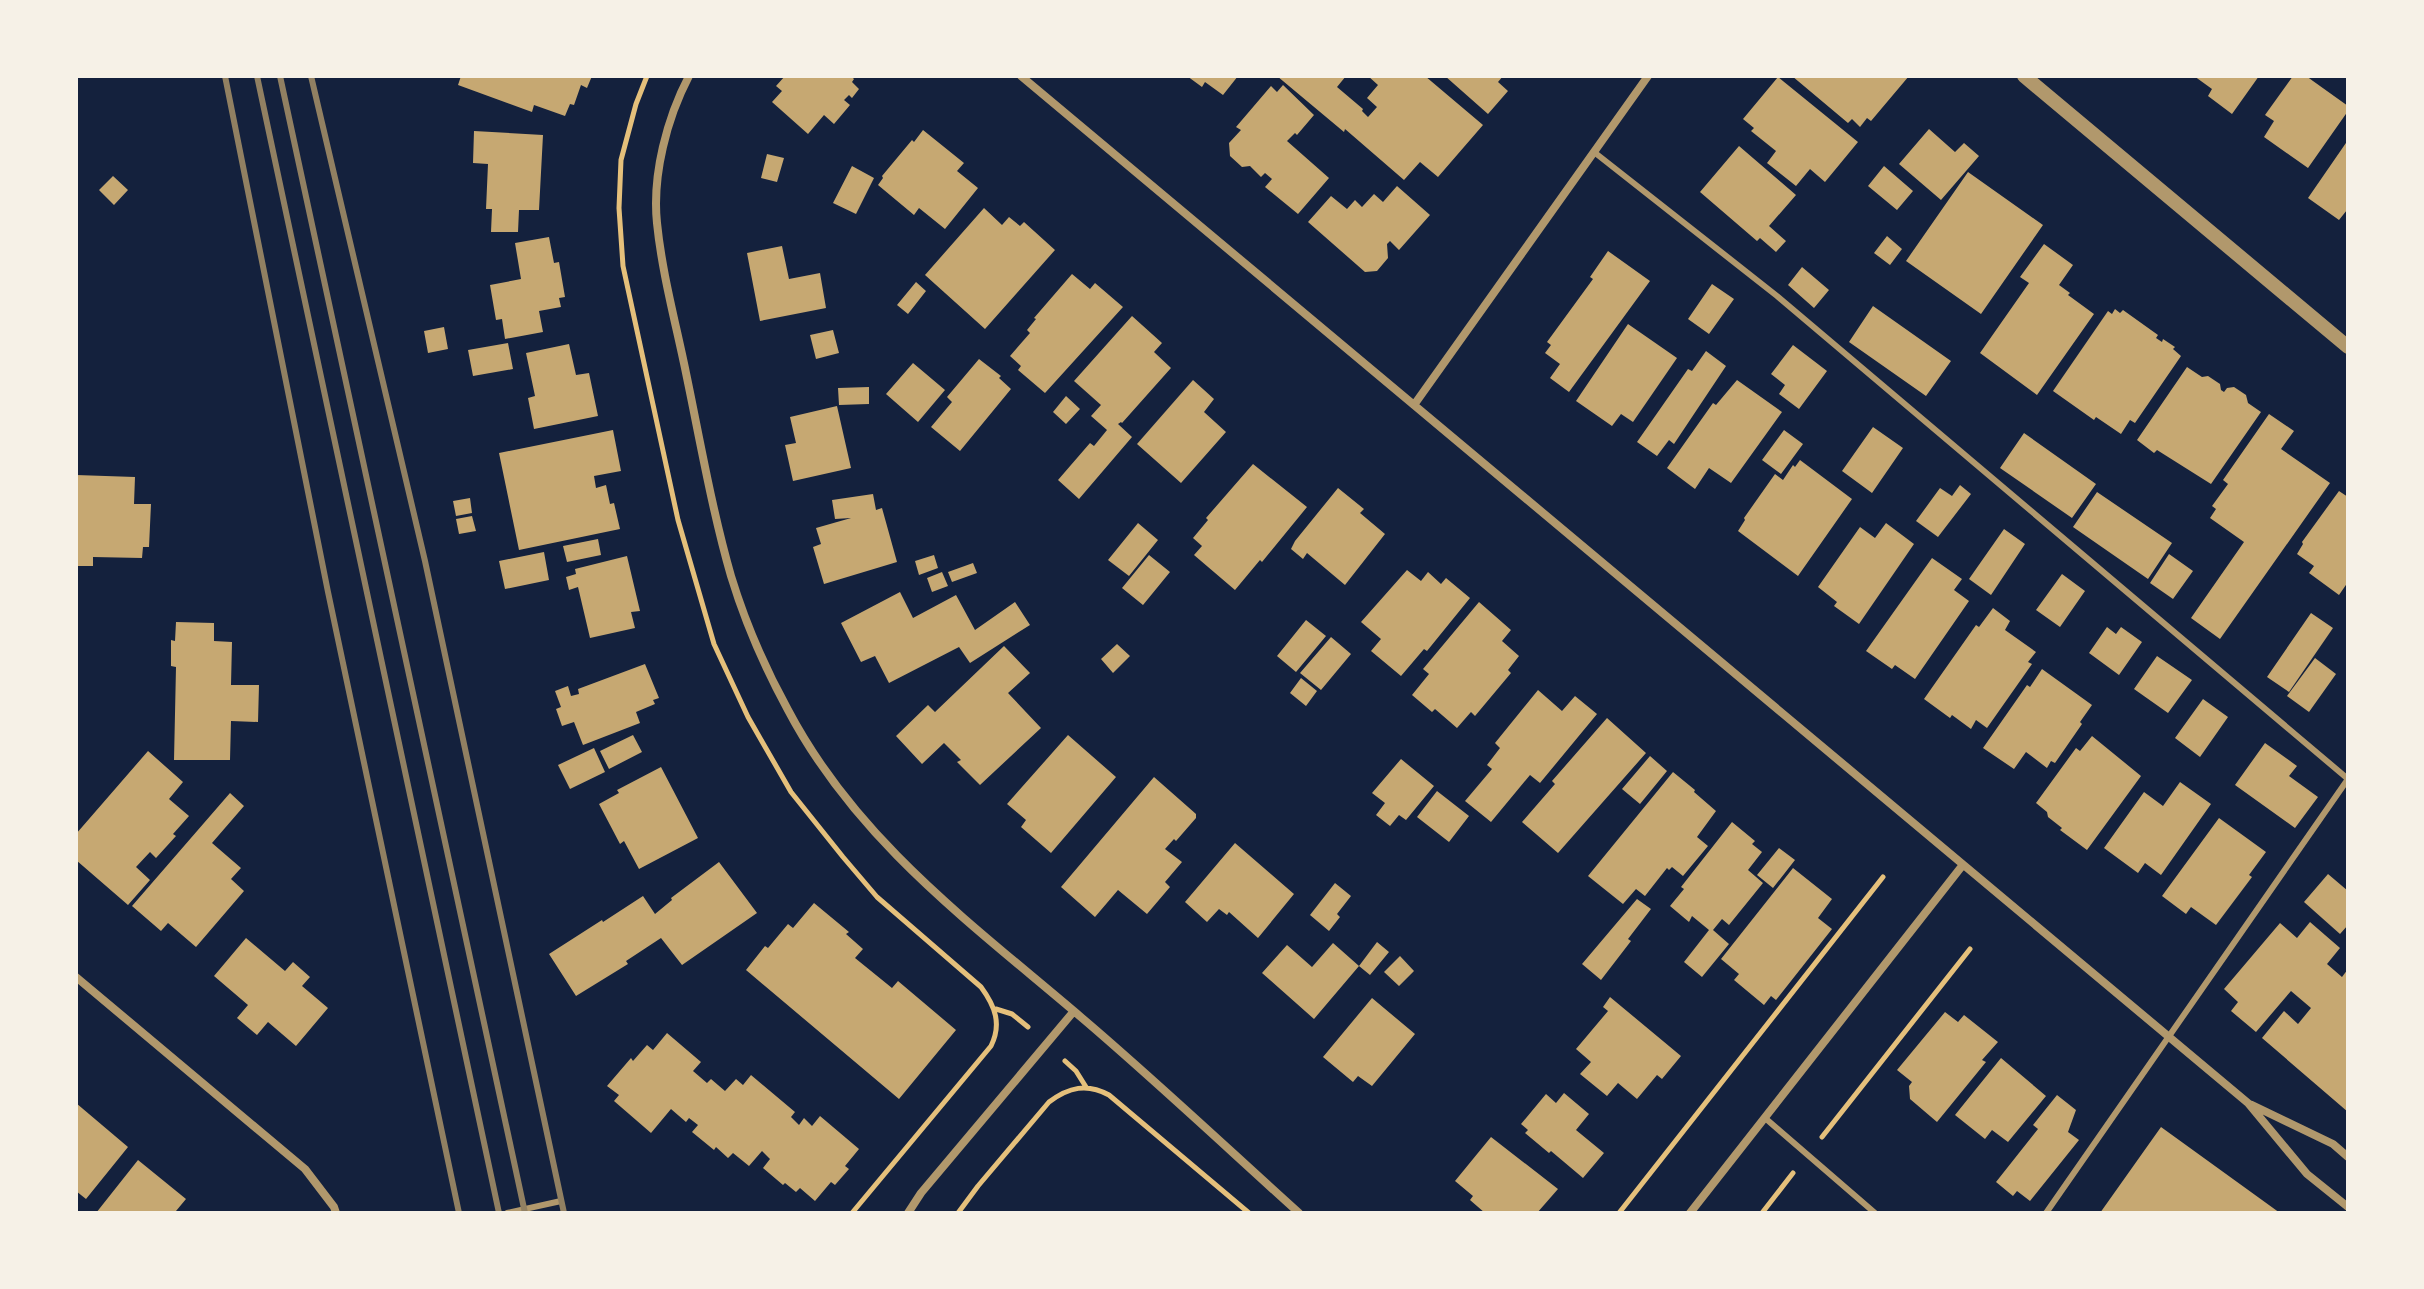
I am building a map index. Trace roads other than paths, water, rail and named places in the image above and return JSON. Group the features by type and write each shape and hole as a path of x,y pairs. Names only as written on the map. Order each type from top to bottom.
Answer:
{"street":[{"path":"689,76 667,133 658,179 657,221 664,267 731,577 757,646 789,712 833,782 879,840 937,896 1145,1072 1299,1213"},
{"path":"1021,76 2248,1103 2307,1174 2348,1207"},
{"path":"1414,405 1648,76"},
{"path":"2024,76 2348,347"},
{"path":"1690,1213 1962,866"},
{"path":"76,977 305,1169 336,1213"},
{"path":"908,1213 921,1193 1074,1011"},
{"path":"2248,1103 2333,1144 2348,1157"}],"lane":[{"path":"1594,152 1777,296 2348,779 2046,1213"},
{"path":"1765,1118 1875,1213"},
{"path":"507,1213 561,1201"}],"railway":[{"path":"225,76 328,592 459,1213"},
{"path":"257,76 499,1213"},
{"path":"280,76 525,1213"},
{"path":"311,76 425,561 564,1213"}]}
